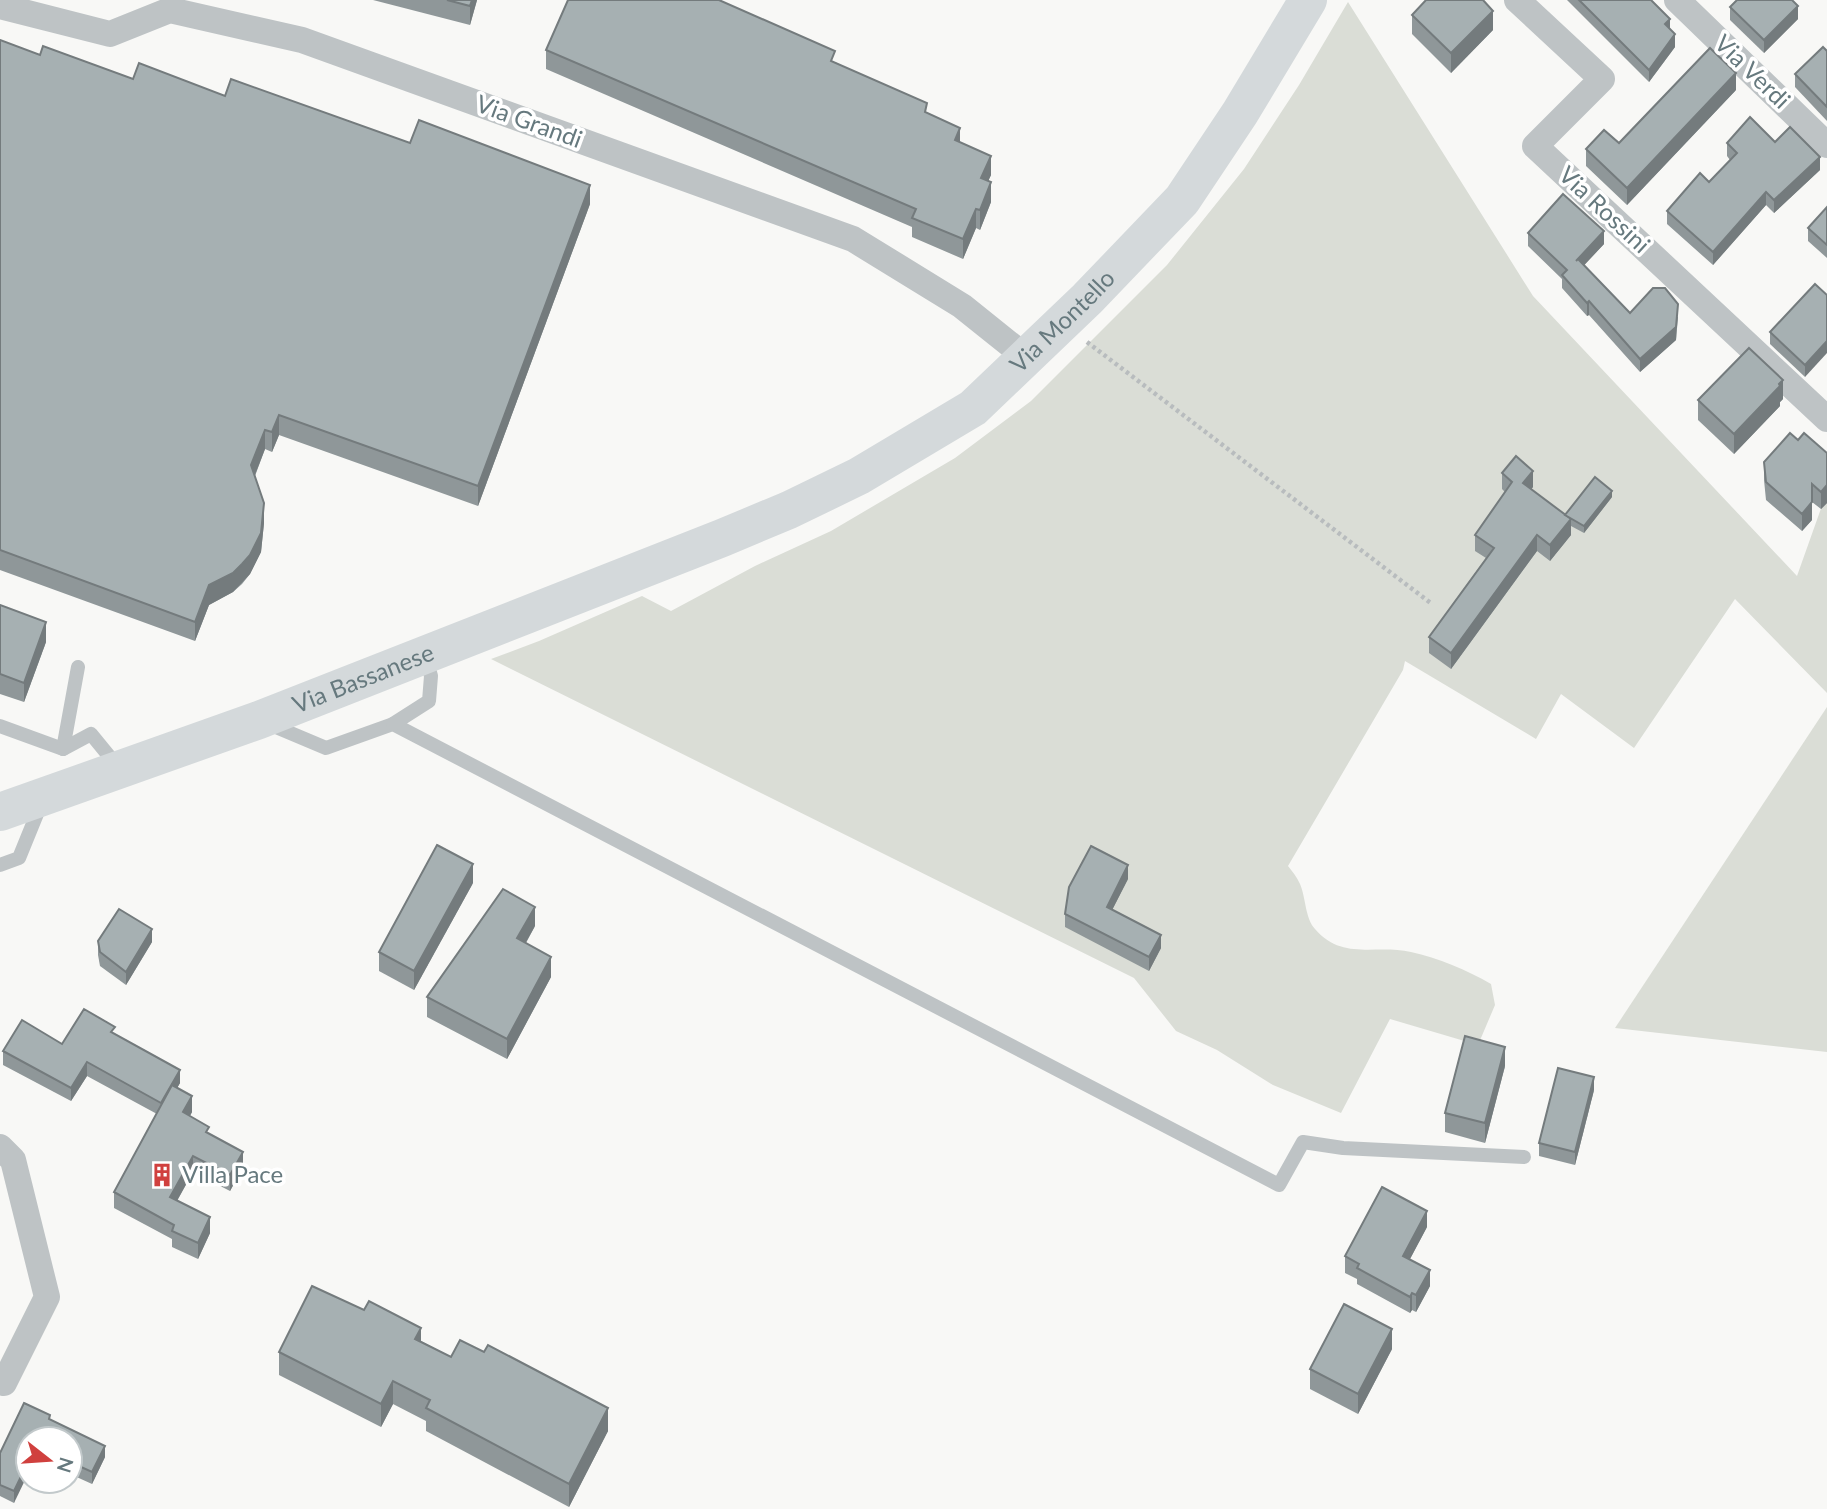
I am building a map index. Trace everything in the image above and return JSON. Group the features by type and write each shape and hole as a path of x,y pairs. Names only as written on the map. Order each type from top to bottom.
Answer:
{"main road":[{"name":"Via Montello","path":"722,538 789,510 870,469 973,408 1027,358 1182,200 1240,113 1308,0"},
{"name":"Via Bassanese","path":"0,812 259,720 722,538"}],"street":[{"name":"Via Rossini","path":"1517,0 1602,79 1535,146 1827,419"},
{"name":"Via Verdi","path":"1677,0 1827,145"},
{"name":"Via Grandi","path":"0,6 110,34 170,10 302,40 853,239 962,306 1027,358"},
{"path":"0,1147 13,1160 47,1297 4,1383"}],"lane":[{"path":"259,720 326,748 393,724 429,701 431,676 425,655"},
{"path":"63,749 78,667"},
{"path":"393,724 1279,1185 1303,1142 1343,1147 1524,1157"},
{"path":"0,726 63,749 91,734 119,768"},
{"path":"0,865 19,858 45,796"}],"path":[{"path":"1062,323 1432,604"}],"shaded area":[{"path":"1348,2 1533,296 1797,576 1824,500 1827,500 1827,693 1735,599 1634,748 1561,694 1536,739 1405,661 1403,670 1288,866 1300,884 1312,924 1325,939 1336,945 1360,950 1411,952 1452,965 1491,984 1495,1005 1478,1045 1390,1019 1341,1113 1273,1085 1217,1050 1176,1031 1134,978 491,659 642,596 671,611 755,566 831,531 955,458 1031,401 1167,265 1244,169 1299,85"},
{"path":"1827,707 1827,1052 1615,1028"}],"building":[{"path":"447,0 472,0 470,6"},
{"path":"568,0 719,0 835,51 831,61 927,103 925,112 960,128 955,140 991,156 981,178 991,182 980,210 976,209 963,239 912,218 916,209 546,50"},
{"path":"1426,0 1483,0 1493,11 1451,53 1412,15"},
{"path":"1579,0 1651,0 1670,19 1665,24 1675,34 1649,70"},
{"path":"1737,0 1792,0 1798,6 1764,40 1730,7"},
{"path":"0,40 40,55 43,46 133,79 139,63 225,96 231,79 410,143 419,120 590,185 478,486 279,415 272,432 265,430 251,465 264,503 261,533 250,555 233,573 209,585 195,622 0,550"},
{"path":"1823,47 1827,51 1827,107 1795,74"},
{"path":"1710,48 1736,73 1627,188 1586,149 1604,130 1619,143"},
{"path":"1750,117 1775,142 1790,127 1820,157 1774,200 1766,192 1713,252 1667,211 1700,173 1709,182 1737,153 1727,143"},
{"path":"1563,194 1604,231 1576,261 1578,259 1630,313 1653,288 1665,288 1678,304 1676,327 1640,359 1562,275 1567,270 1528,233"},
{"path":"1827,207 1827,245 1808,228"},
{"path":"1815,284 1827,295 1827,341 1805,365 1770,332"},
{"path":"1749,348 1783,380 1734,434 1698,400"},
{"path":"1790,433 1798,440 1804,433 1827,453 1827,485 1821,492 1812,484 1812,502 1802,514 1766,482 1764,462"},
{"path":"1516,456 1533,471 1523,483 1571,519 1550,545 1537,535 1451,653 1429,637 1494,548 1475,535 1512,482 1502,473"},
{"path":"1595,477 1612,491 1584,526 1565,515"},
{"path":"0,605 46,622 24,683 0,674"},
{"path":"437,845 473,864 414,971 379,952"},
{"path":"1091,846 1128,865 1107,907 1161,935 1149,957 1065,914 1069,887"},
{"path":"503,889 535,907 517,938 551,957 507,1039 427,997"},
{"path":"119,909 152,929 126,972 100,952 98,941"},
{"path":"84,1009 115,1027 111,1032 180,1070 161,1103 87,1062 71,1088 3,1051 22,1020 62,1044"},
{"path":"1465,1036 1505,1047 1485,1123 1445,1113"},
{"path":"1558,1068 1594,1077 1575,1152 1539,1143"},
{"path":"172,1085 192,1096 183,1112 209,1127 206,1132 243,1152 230,1175 193,1156 170,1197 210,1217 198,1243 172,1231 174,1225 114,1192"},
{"path":"1382,1187 1427,1211 1403,1256 1430,1270 1416,1295 1412,1293 1410,1297 1357,1268 1359,1264 1345,1256"},
{"path":"312,1286 364,1310 369,1301 421,1328 415,1339 451,1357 460,1340 484,1352 488,1345 608,1408 569,1484 426,1408 430,1400 393,1381 381,1404 279,1352"},
{"path":"1344,1304 1392,1329 1358,1394 1310,1369"},
{"path":"24,1403 50,1415 49,1419 61,1425 14,1425 14,1491 0,1485 0,1453"},
{"path":"84,1436 105,1446 92,1472 84,1468"}],"place":[{"name":"Villa Pace","path":"162,1175"}]}
